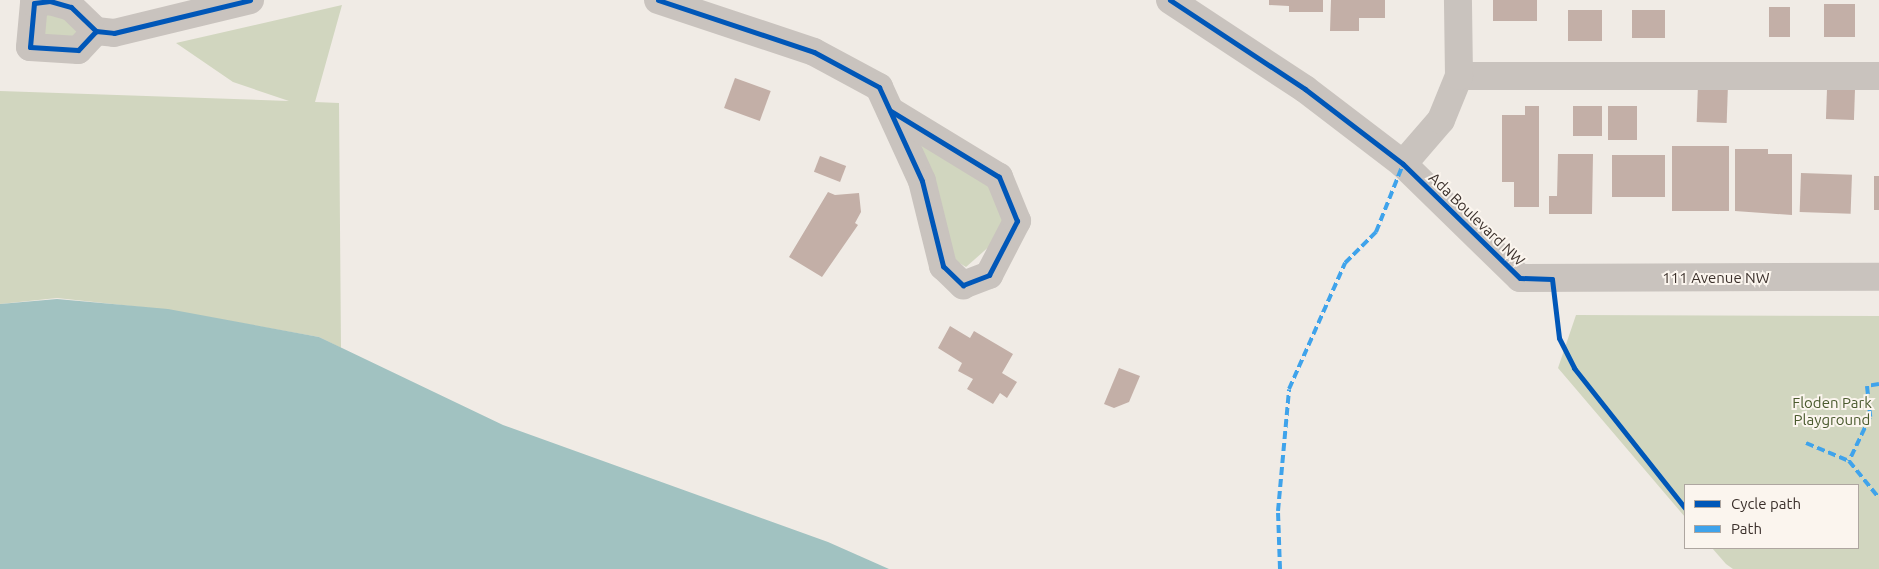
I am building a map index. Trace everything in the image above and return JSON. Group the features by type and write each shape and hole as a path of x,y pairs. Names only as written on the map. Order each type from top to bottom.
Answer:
{"street":[{"path":"96,31 114,33 250,0"},
{"path":"658,0 814,52 879,88 922,181 943,266 963,285 989,275 1017,221 999,177 891,111"},
{"name":"Ada Boulevard NW","path":"1170,0 1305,89 1403,164 1520,278 1552,279"},
{"path":"1403,164 1441,120 1459,76 1458,0"},
{"path":"1459,76 1879,76"},
{"name":"111 Avenue NW","path":"1552,279 1879,277"}],"green space":[{"path":"342,5 315,102 339,103 341,348 319,337 168,310 57,298 0,304 0,91 289,101 233,82 176,43"},
{"path":"44,13 83,21 83,34 57,42 44,36"},
{"path":"916,134 989,182 1005,219 992,244 966,267 956,261"},
{"name":"Floden Park Playground","path":"1576,315 1879,316 1879,569 1733,569 1713,549 1859,549 1859,484 1684,484 1684,516 1558,368"}],"water":[{"path":"57,299 168,309 319,337 503,425 828,542 889,569 0,569 0,304"}],"building":[{"path":"1269,0 1323,0 1323,12 1289,12 1289,6 1269,5"},
{"path":"1331,0 1385,0 1385,18 1359,18 1359,31 1330,31"},
{"path":"1493,0 1537,0 1537,21 1493,21"},
{"path":"1824,4 1855,4 1855,37 1824,37"},
{"path":"1769,7 1790,7 1790,37 1769,37"},
{"path":"1568,10 1602,10 1602,41 1568,41"},
{"path":"1632,10 1665,10 1665,38 1632,38"},
{"path":"735,78 771,91 760,121 724,108"},
{"path":"1698,84 1728,85 1727,123 1697,122"},
{"path":"1827,89 1855,90 1854,120 1826,119"},
{"path":"1525,106 1539,106 1539,207 1514,207 1514,182 1502,182 1502,115 1525,115"},
{"path":"1573,106 1602,106 1602,136 1573,136"},
{"path":"1608,106 1637,106 1637,140 1608,140"},
{"path":"1672,146 1729,146 1729,211 1672,211"},
{"path":"1735,149 1768,149 1768,154 1792,154 1792,215 1735,211"},
{"path":"1558,154 1593,154 1592,214 1549,214 1549,196 1557,196"},
{"path":"1612,155 1665,155 1665,197 1612,197"},
{"path":"820,156 846,166 840,182 814,172"},
{"path":"1801,173 1852,175 1851,214 1800,212"},
{"path":"1874,176 1879,176 1879,210 1874,210"},
{"path":"828,192 835,195 859,193 861,212 855,223 858,225 822,277 789,257"},
{"path":"950,326 970,338 974,331 1013,354 1002,373 1017,382 1007,398 1000,393 993,404 967,389 973,379 958,371 962,363 938,348"},
{"path":"1119,368 1140,376 1129,402 1114,408 1104,404"}],"marked path":[{"path":"1280,569 1278,511 1289,389 1345,263 1376,232 1403,164"},
{"path":"1879,384 1867,386 1870,417 1849,461 1879,498"},
{"path":"1806,443 1849,461"}],"cycle path":[{"path":"96,31 78,50 30,47 34,3 50,1 71,7 96,31 114,33 250,0"},
{"path":"658,0 814,52 879,87 922,181 943,266 963,285 989,275 1017,221 999,177 891,111"},
{"path":"1170,0 1305,89 1403,164 1520,278 1552,279 1559,338 1574,368 1684,507"}]}
